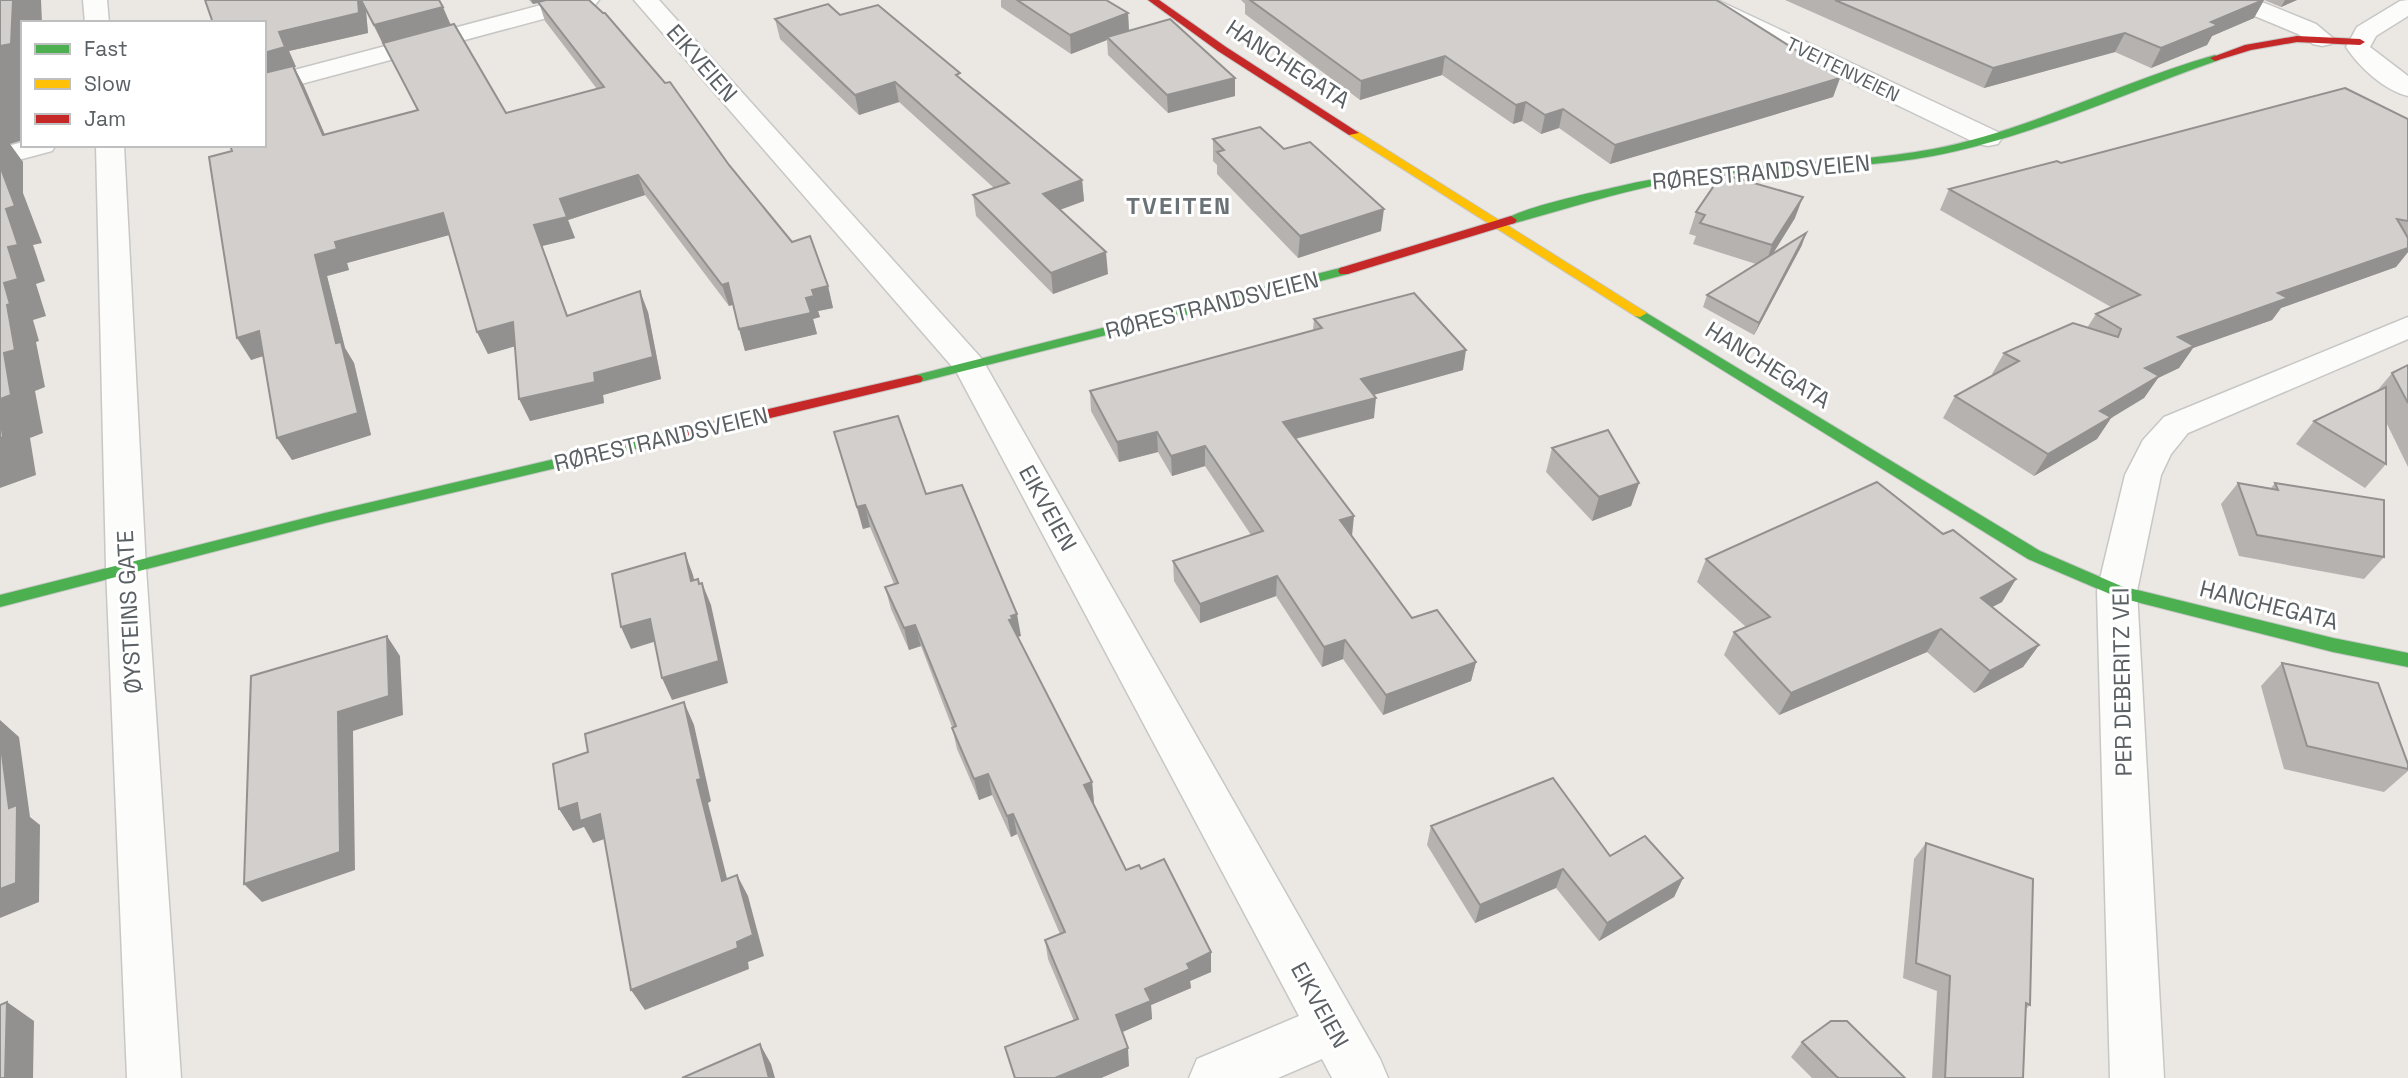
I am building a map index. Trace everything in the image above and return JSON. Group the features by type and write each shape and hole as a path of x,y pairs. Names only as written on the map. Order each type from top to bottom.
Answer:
{"street":[{"path":"94,0 97,21"},
{"path":"266,85 587,0"},
{"name":"EIKVEIEN","path":"646,0 970,366 1361,1078"},
{"name":"HANCHEGATA","path":"1153,0 1222,49 1496,224 2034,555 2117,591 2333,645 2408,660"},
{"name":"TVEITENVEIEN","path":"1698,0 1988,138"},
{"path":"2236,0 2307,29 2322,39"},
{"path":"2408,6 2367,32 2358,47 2366,58 2408,89"},
{"name":"RØRESTRANDSVEIEN","path":"0,601 325,518 970,366 1358,268 1581,197 1657,181 1725,172 1887,160 1949,149 2064,115 2235,51 2286,40 2360,42"},
{"path":"0,157 35,147"},
{"name":"ØYSTEINS GATE","path":"110,147 126,568 154,1078"},
{"name":"PER DEBERITZ VEI","path":"2137,1078 2117,591 2143,475 2156,449 2176,425 2408,327"},
{"path":"1216,1078 1332,1028"}],"building":[{"path":"0,0 13,0 11,44 0,46"},
{"path":"205,0 358,0 359,13 279,32 285,47 266,52 266,21 212,21"},
{"path":"361,0 439,0 443,7 374,25"},
{"path":"589,0 605,13 665,83 670,82 729,165 792,242 810,236 828,286 812,290 814,296 806,298 811,313 739,329 728,283 722,285 638,175 560,199 567,217 534,225 567,316 640,291 653,357 594,373 595,382 519,399 513,322 477,332 443,213 335,242 337,249 315,255 336,343 341,342 358,413 277,438 259,331 237,338 209,157 232,151 231,147 266,147 266,73 293,66 323,135 418,110 383,43 454,24 506,113 604,87 538,2"},
{"path":"1017,0 1106,0 1128,13 1070,35"},
{"path":"1250,0 1716,0 1840,78 1615,145 1563,109 1545,115 1526,102 1516,105 1445,56 1361,81"},
{"path":"1835,0 2263,0 2211,22 2218,25 2161,48 2125,33 1993,68"},
{"path":"828,4 840,15 878,5 960,73 956,75 1082,180 1043,194 1106,252 1051,273 973,195 1009,183 895,82 855,95 775,19"},
{"path":"1170,19 1235,78 1167,95 1107,37"},
{"path":"2345,88 2408,119 2408,221 2397,219 2408,238 2408,248 2278,293 2288,298 2178,337 2194,346 2145,368 2159,376 2100,411 2111,417 2048,454 1955,396 2019,361 2004,353 2073,323 2118,337 2121,329 2096,314 2140,295 1949,189 2057,161 2061,163"},
{"path":"1260,127 1284,149 1310,142 1384,209 1300,236 1217,152 1224,150 1213,139"},
{"path":"0,166 15,206 6,209 18,245 8,247 18,279 4,283 10,304 7,305 15,350 4,353 11,395 0,399"},
{"path":"1722,174 1803,197 1772,245 1700,223 1705,215 1696,212"},
{"path":"1806,233 1759,323 1707,295"},
{"path":"1414,293 1466,350 1361,379 1376,398 1283,422 1354,516 1340,520 1412,618 1437,610 1476,662 1386,695 1345,640 1324,647 1277,576 1200,604 1173,561 1263,531 1205,446 1171,456 1157,432 1117,442 1090,391 1322,328 1314,319"},
{"path":"2408,365 2408,403 2392,373"},
{"path":"2386,387 2386,464 2314,421"},
{"path":"0,415 3,437 0,438"},
{"path":"898,416 926,494 962,485 1017,614 1009,620 1092,782 1084,785 1126,870 1139,865 1141,869 1164,859 1211,952 1187,964 1190,969 1145,989 1151,1001 1116,1015 1128,1048 1055,1078 1015,1078 1005,1047 1078,1019 1045,940 1065,932 1013,814 1007,816 988,774 974,779 952,728 956,726 915,625 904,628 885,587 898,583 865,505 857,507 834,432"},
{"path":"1608,430 1639,483 1599,497 1552,448"},
{"path":"1877,482 1943,534 1953,530 2016,579 1981,598 2039,645 1990,671 1941,629 1791,693 1734,632 1770,617 1706,559"},
{"path":"2238,483 2278,490 2275,483 2384,500 2384,557 2257,535"},
{"path":"685,553 691,581 698,579 699,584 702,583 719,661 662,678 650,619 621,627 612,574"},
{"path":"387,636 389,696 338,712 340,852 244,884 251,676"},
{"path":"2282,663 2378,683 2408,769 2307,746"},
{"path":"684,702 701,779 697,780 722,881 737,875 753,935 737,942 738,948 631,990 600,814 580,821 577,803 559,809 553,764 588,752 585,734"},
{"path":"0,739 9,808 17,805 16,883 0,889"},
{"path":"1553,778 1610,856 1645,836 1683,878 1607,923 1563,869 1480,905 1431,826"},
{"path":"1926,843 2033,879 2030,1005 2026,1003 2023,1078 1945,1078 1950,976 1916,963"},
{"path":"7,1002 5,1078 0,1078 0,1005"},
{"path":"1831,1021 1847,1021 1905,1078 1836,1076 1802,1042"},
{"path":"760,1044 769,1078 682,1078"}],"traffic: fast":[{"path":"1511,220 1605,193 1701,174 1905,157 1970,144 2041,123 2215,58"},
{"path":"916,379 1344,271"},
{"path":"1640,313 2034,555 2117,591 2333,645 2408,660"},
{"path":"0,601 325,518 686,433"}],"traffic: slow":[{"path":"1353,133 1640,313"}],"traffic: jam":[{"path":"1153,0 1222,49 1353,133"},
{"path":"2215,58 2249,47 2297,39 2360,42"},
{"path":"1344,271 1511,220"},
{"path":"686,433 916,379"}],"district":[{"name":"TVEITEN","path":"1179,206"}]}
